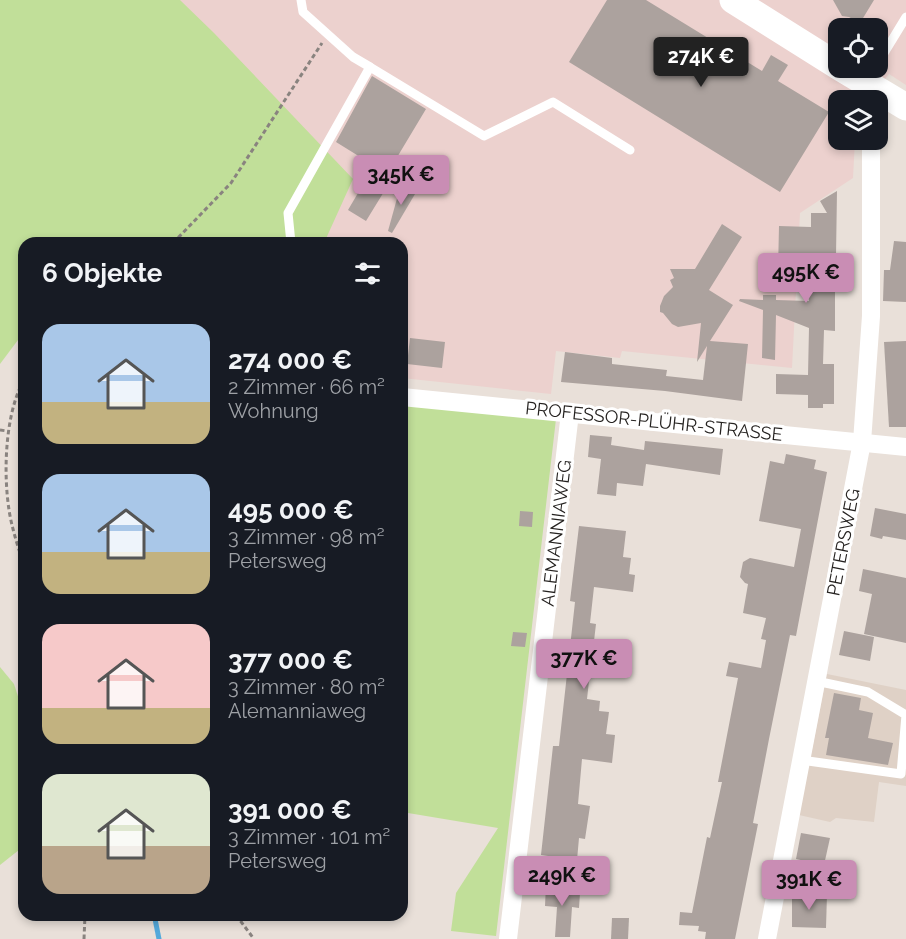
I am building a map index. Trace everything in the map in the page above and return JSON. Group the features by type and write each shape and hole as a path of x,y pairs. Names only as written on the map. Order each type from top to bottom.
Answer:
{"street":[{"path":"733,0 828,59"},
{"path":"863,78 881,87"},
{"name":"PETERSWEG","path":"767,939 862,442 871,316 871,150"},
{"name":"PROFESSOR-PLÜHR-STRASSE","path":"408,398 906,447"},
{"name":"ALEMANNIAWEG","path":"508,939 570,413"}],"lane":[{"path":"301,0 303,12 353,57 484,135 553,102 630,150"},
{"path":"881,87 906,17"},
{"path":"290,237 288,213 370,67"},
{"path":"801,760 901,774 906,715 868,692 816,681"}],"path":[{"path":"179,237 231,183 328,34"},
{"path":"18,394 7,431 8,492 12,528 18,546"},
{"path":"0,430 7,431"},
{"path":"84,939 85,921"},
{"path":"240,921 254,939"}],"shaded area":[{"path":"180,0 906,0 906,85 888,75 888,18 828,18 828,78 886,78 876,90 828,90 828,150 854,150 853,178 800,213 792,368 622,351 620,358 556,351 551,394 408,379 408,237 245,237"},
{"path":"827,674 906,690 906,786 879,782 874,822 836,818 830,822 799,815"}],"green space":[{"path":"0,0 180,0 353,179 327,237 18,237 18,340 0,364"},
{"path":"408,404 556,419 496,936 451,931 456,893 498,828 408,813"},
{"path":"0,667 14,684 18,696 18,851 0,865"}],"building":[{"path":"607,0 646,0 762,71 771,55 788,65 778,81 828,111 828,114 780,192 569,62"},
{"path":"833,0 874,0 863,18 842,16"},
{"path":"372,76 426,109 387,174 393,177 366,221 348,210 368,176 359,171 365,160 336,142"},
{"path":"401,184 415,194 392,233 388,231"},
{"path":"837,191 836,257 826,257 824,290 835,291 835,331 824,330 823,364 834,364 834,404 823,404 823,408 808,408 808,395 776,394 776,374 808,375 809,328 776,315 775,360 762,358 763,310 739,301 740,299 763,300 763,295 776,295 776,300 809,301 810,271 778,271 779,226 811,227 811,213 827,213 820,201"},
{"path":"722,224 742,237 709,290 733,305 710,341 748,344 742,401 665,391 561,382 565,352 612,358 612,364 667,370 666,376 703,380 707,346 697,362 701,323 678,327 660,312 660,306 664,296 673,287 670,280 674,278 670,269 695,269"},
{"path":"894,241 906,242 906,302 883,301 884,270 890,270"},
{"path":"410,338 445,342 442,368 408,364"},
{"path":"906,341 906,427 889,427 884,342"},
{"path":"590,435 612,437 611,445 644,450 645,441 723,449 720,475 646,464 643,486 617,483 616,496 597,494 601,459 588,457"},
{"path":"786,454 816,460 814,469 827,472 796,636 790,635 769,739 753,823 758,824 735,939 705,939 706,932 698,931 699,926 679,925 680,912 692,913 707,837 710,838 722,782 718,782 738,678 726,676 729,662 761,668 766,640 761,639 766,618 743,613 748,584 740,577 743,562 750,558 794,567 801,529 759,521 770,461 784,464"},
{"path":"875,508 906,514 906,540 870,536"},
{"path":"520,511 533,512 532,527 519,526"},
{"path":"579,526 626,531 623,557 631,558 629,574 635,575 633,592 594,587 590,623 596,624 594,641 618,644 614,675 590,672 587,699 600,701 599,711 609,712 606,734 615,735 612,763 582,759 578,804 590,806 585,839 579,838 577,860 541,855 553,746 559,746 575,602 570,601"},
{"path":"863,569 906,578 906,643 864,634 872,594 859,591"},
{"path":"844,631 874,637 870,661 839,655"},
{"path":"513,632 527,633 525,647 511,646"},
{"path":"834,693 861,698 859,710 873,713 868,738 893,743 888,765 826,755 829,738 825,738"},
{"path":"801,833 830,838 824,865 796,859"},
{"path":"546,884 569,885 568,893 580,893 579,908 572,907 570,937 555,937 557,907 545,906"},
{"path":"830,884 850,885 849,898 830,897"},
{"path":"827,894 826,928 792,927 792,895"},
{"path":"612,918 629,918 628,939 611,939"}],"waterway":[{"path":"155,921 159,939"}]}
